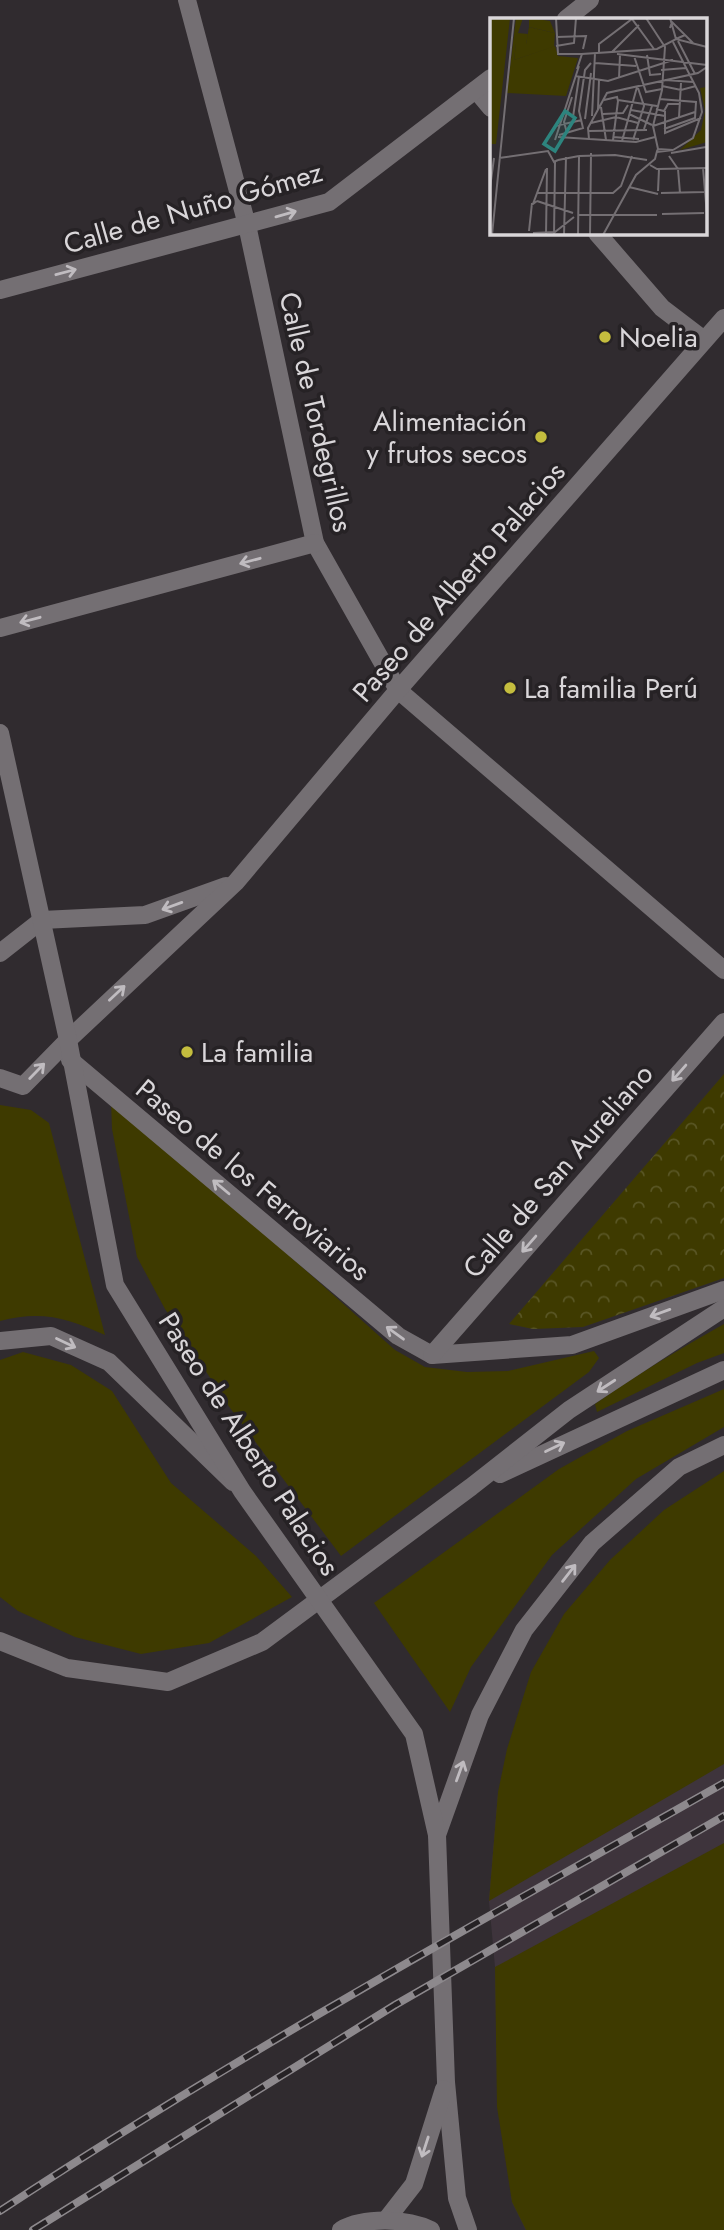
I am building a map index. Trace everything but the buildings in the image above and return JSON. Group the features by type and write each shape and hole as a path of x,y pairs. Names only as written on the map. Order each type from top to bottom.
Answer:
{"street":[{"name":"Calle de Tordegrillos","path":"187,0 247,225 316,543 398,690 724,970"},
{"name":"Calle de Nuño Gómez","path":"0,290 329,202 490,79"},
{"path":"476,90 490,107"},
{"path":"598,234 662,308 704,341"},
{"name":"Paseo de Alberto Palacios","path":"0,1078 23,1086 236,882 398,690 724,318"},
{"path":"0,628 316,543"},
{"path":"0,733 70,1059"},
{"name":"Paseo de Alberto Palacios","path":"41,919 145,915 236,882"},
{"path":"0,953 41,919"},
{"name":"Calle de San Aureliano","path":"432,1355 724,1022"},
{"name":"Paseo de Alberto Palacios","path":"70,1059 115,1285 242,1491 414,1734 437,1835"},
{"name":"Paseo de los Ferroviarios","path":"70,1059 398,1336 432,1355"},
{"path":"432,1355 572,1345 724,1290"},
{"path":"0,1641 67,1668 168,1682 262,1642 471,1488 569,1410 724,1308"},
{"path":"0,1341 51,1336 109,1362 242,1491"},
{"path":"471,1488 724,1370"},
{"path":"468,2230 457,2198 446,2082 437,1835 480,1715 524,1630 592,1543 679,1467 724,1445"},
{"path":"386,2220 414,2184 446,2082"},
{"path":"341,2230 386,2220 422,2226 430,2230"}],"shaded area":[{"path":"724,1668 724,2230 526,2230 512,2202 497,2073 495,1967 489,1901 498,1793"}],"green space":[{"path":"724,1074 724,1278 583,1327 533,1329 509,1324"},
{"path":"111,1101 190,1167 395,1350 425,1367 467,1372 508,1371 594,1351 599,1358 589,1372 341,1556 230,1408 165,1309 137,1257 112,1129"},
{"path":"0,1105 31,1110 49,1123 105,1335 66,1320 41,1316 0,1321"},
{"path":"724,1324 724,1353 697,1363 597,1412 595,1404 658,1362"},
{"path":"23,1352 71,1365 112,1391 171,1483 256,1556 292,1597 209,1643 141,1654 75,1637 18,1611 0,1597 0,1360"},
{"path":"724,1389 724,1427 636,1479 552,1555 471,1667 450,1712 374,1603 559,1469 627,1431"},
{"path":"724,1471 724,1764 489,1901 498,1792 507,1749 531,1672 564,1614 610,1560 664,1510"},
{"path":"724,1843 724,2230 526,2230 512,2202 497,2107 495,1967"}],"railway":[{"path":"0,2211 268,2044 724,1783"},
{"path":"33,2230 395,2005 724,1816"}],"place":[{"name":"Noelia","path":"605,337"},
{"name":"Alimentación y frutos secos","path":"541,437"},
{"name":"La familia Perú","path":"510,688"},
{"name":"La familia","path":"187,1052"}]}
